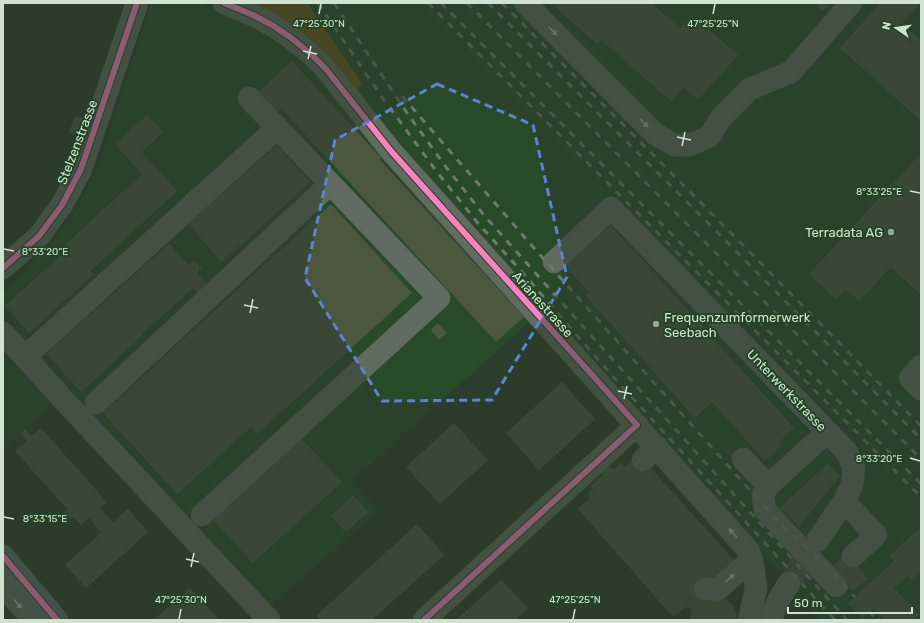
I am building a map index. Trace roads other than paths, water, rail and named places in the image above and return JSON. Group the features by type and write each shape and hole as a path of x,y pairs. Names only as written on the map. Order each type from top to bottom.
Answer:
{"main road":[{"path":"3,556 49,620"}],"street":[{"name":"Stelzenstrasse","path":"3,268 39,236 62,205 83,162 137,3"},
{"name":"Arianestrasse","path":"224,3 272,25 290,37 326,69 391,151 637,425 650,454 748,550 752,559"},
{"path":"525,3 654,134 674,145 690,146 710,136 720,119 750,89 791,72 851,3"},
{"path":"202,515 439,298 249,98"},
{"path":"24,357 277,128"},
{"path":"96,403 330,184"},
{"name":"Unterwerkstrasse","path":"554,262 611,208 846,450 854,466 852,485 844,501 817,541"},
{"path":"3,333 268,620"},
{"path":"424,620 637,425"},
{"path":"827,432 768,486 763,494 765,510 836,586"},
{"path":"743,459 768,486"},
{"path":"844,501 876,535 853,556"},
{"path":"706,589 717,590 752,559"},
{"path":"749,620 756,588 752,559"},
{"path":"772,620 779,600 789,583"},
{"path":"3,587 49,620"}],"tunnel":[{"path":"789,583 817,541"}],"railway":[{"path":"318,3 379,93 437,172 477,222 615,379 835,620"},
{"path":"334,3 407,113 446,167 483,214 847,620"},
{"path":"428,3 921,497"},
{"path":"441,3 921,484"},
{"path":"467,3 921,459"},
{"path":"488,3 921,439"},
{"path":"502,3 921,426"},
{"path":"402,96 541,256 781,525 819,558 855,597"},
{"path":"869,611 877,620"}],"place":[{"name":"Terradata AG","path":"891,232"},
{"name":"Frequenzumformerwerk Seebach","path":"656,324"}]}
